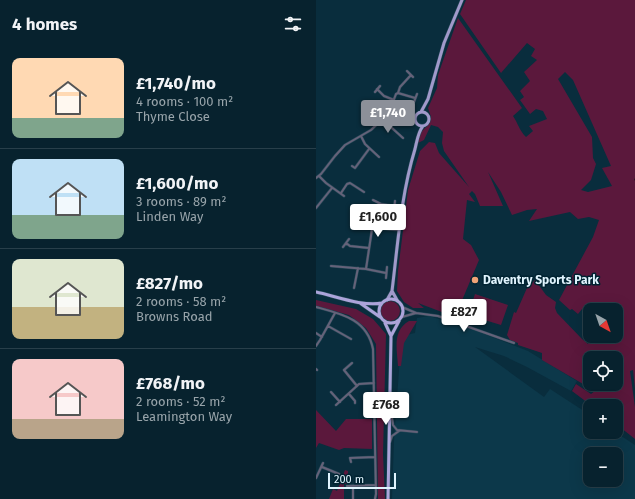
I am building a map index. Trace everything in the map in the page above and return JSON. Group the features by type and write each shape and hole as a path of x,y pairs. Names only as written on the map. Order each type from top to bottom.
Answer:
{"highway":[{"path":"316,292 371,304 382,303 392,299 396,300 402,307 403,312 402,317 391,336"},
{"path":"359,302 385,322 392,324 399,321"},
{"path":"381,319 378,312 382,303"},
{"path":"385,322 391,336 388,499"}],"main road":[{"path":"420,131 414,118 425,107 444,43 462,0"},
{"path":"387,300 392,291 403,200 411,161 420,131 429,120 425,107"},
{"path":"421,112 426,114"},
{"path":"418,125 423,126"},
{"path":"392,291 396,300"}],"street":[{"path":"344,196 317,177 345,145 371,130 392,110 391,107 400,87 412,76 407,71"},
{"path":"375,92 380,86"},
{"path":"377,89 384,96 394,100"},
{"path":"398,92 415,98"},
{"path":"414,102 417,94"},
{"path":"392,110 414,118"},
{"path":"382,119 402,136"},
{"path":"361,136 369,149 379,157"},
{"path":"352,166 355,168 369,149"},
{"path":"341,193 347,184 350,183 364,192"},
{"path":"316,208 332,188"},
{"path":"373,200 381,204 394,206"},
{"path":"394,211 395,201"},
{"path":"366,269 374,216 381,204"},
{"path":"372,228 400,230"},
{"path":"343,247 349,239"},
{"path":"346,243 350,246 370,248"},
{"path":"330,266 366,269 386,273"},
{"path":"386,278 387,267"},
{"path":"354,288 358,268"},
{"path":"316,307 357,322 370,336 373,349 375,499"},
{"path":"402,307 416,313 438,316 514,343"},
{"path":"316,346 335,313"},
{"path":"402,317 416,313"},
{"path":"328,326 350,339"},
{"path":"316,333 322,337"},
{"path":"352,363 344,370 357,386"},
{"path":"336,405 362,383 374,383"},
{"path":"331,392 340,402"},
{"path":"349,394 355,403"},
{"path":"390,408 394,427 399,431 417,432"},
{"path":"389,443 392,436 399,431"},
{"path":"351,462 350,458 375,457"},
{"path":"316,478 323,463"},
{"path":"322,467 338,474"},
{"path":"347,486 376,485"},
{"path":"353,486 353,499"}],"shaded area":[{"path":"466,0 635,0 635,389 633,370 630,371 635,407 635,439 623,430 623,399 583,399 572,391 576,384 583,389 583,391 586,391 591,394 595,391 623,391 623,351 583,351 583,384 542,360 542,353 518,345 518,343 510,340 507,335 514,312 516,313 527,288 535,280 546,295 556,302 555,308 557,313 583,340 583,343 623,343 623,303 583,303 583,310 578,314 572,309 570,310 559,300 593,237 599,220 589,217 578,219 570,212 529,221 537,209 527,210 512,215 501,192 488,172 503,206 480,206 475,194 472,191 469,194 475,202 467,200 463,239 471,245 479,260 455,317 418,303 424,308 413,308 404,302 397,291 408,190 420,151 429,142 435,143 439,153 469,187 444,151 442,143 443,132 438,127 431,125 424,140 418,143 421,132 429,124 431,117 428,108 437,88 438,75 458,18 522,108 513,116 526,137 533,131 529,126 547,119 543,111 536,109 530,114 520,100 524,97 520,91 530,81 524,72 537,60 531,56 535,49 527,43 501,73 460,14","holes":["565,72 573,80 611,166 602,168 612,186 588,192 581,190 591,180 596,164 593,158 592,137 558,79"]},
{"path":"475,294 508,305 501,325 468,315"},
{"path":"316,300 356,309 373,319 386,334 383,454 385,499 378,499 376,344 366,328 349,315 316,306"},
{"path":"390,301 397,304 400,311 397,318 390,321 383,318 380,311 383,304"},
{"path":"429,316 463,326 528,351 577,381 571,391 504,356 475,347 544,397 550,389 583,410 583,439 623,439 623,437 635,445 635,499 392,499 394,441 401,342 406,335 415,333 417,318"},
{"path":"409,321 417,321 404,343 401,366 398,366 398,335 400,330"},
{"path":"316,410 336,431 346,419 372,419 372,449 344,448 339,450 319,443 316,448"},
{"path":"345,470 348,471 348,484 344,484 344,499 329,499 333,489 337,491"}],"place":[{"name":"Daventry Sports Park","path":"475,280"}]}
